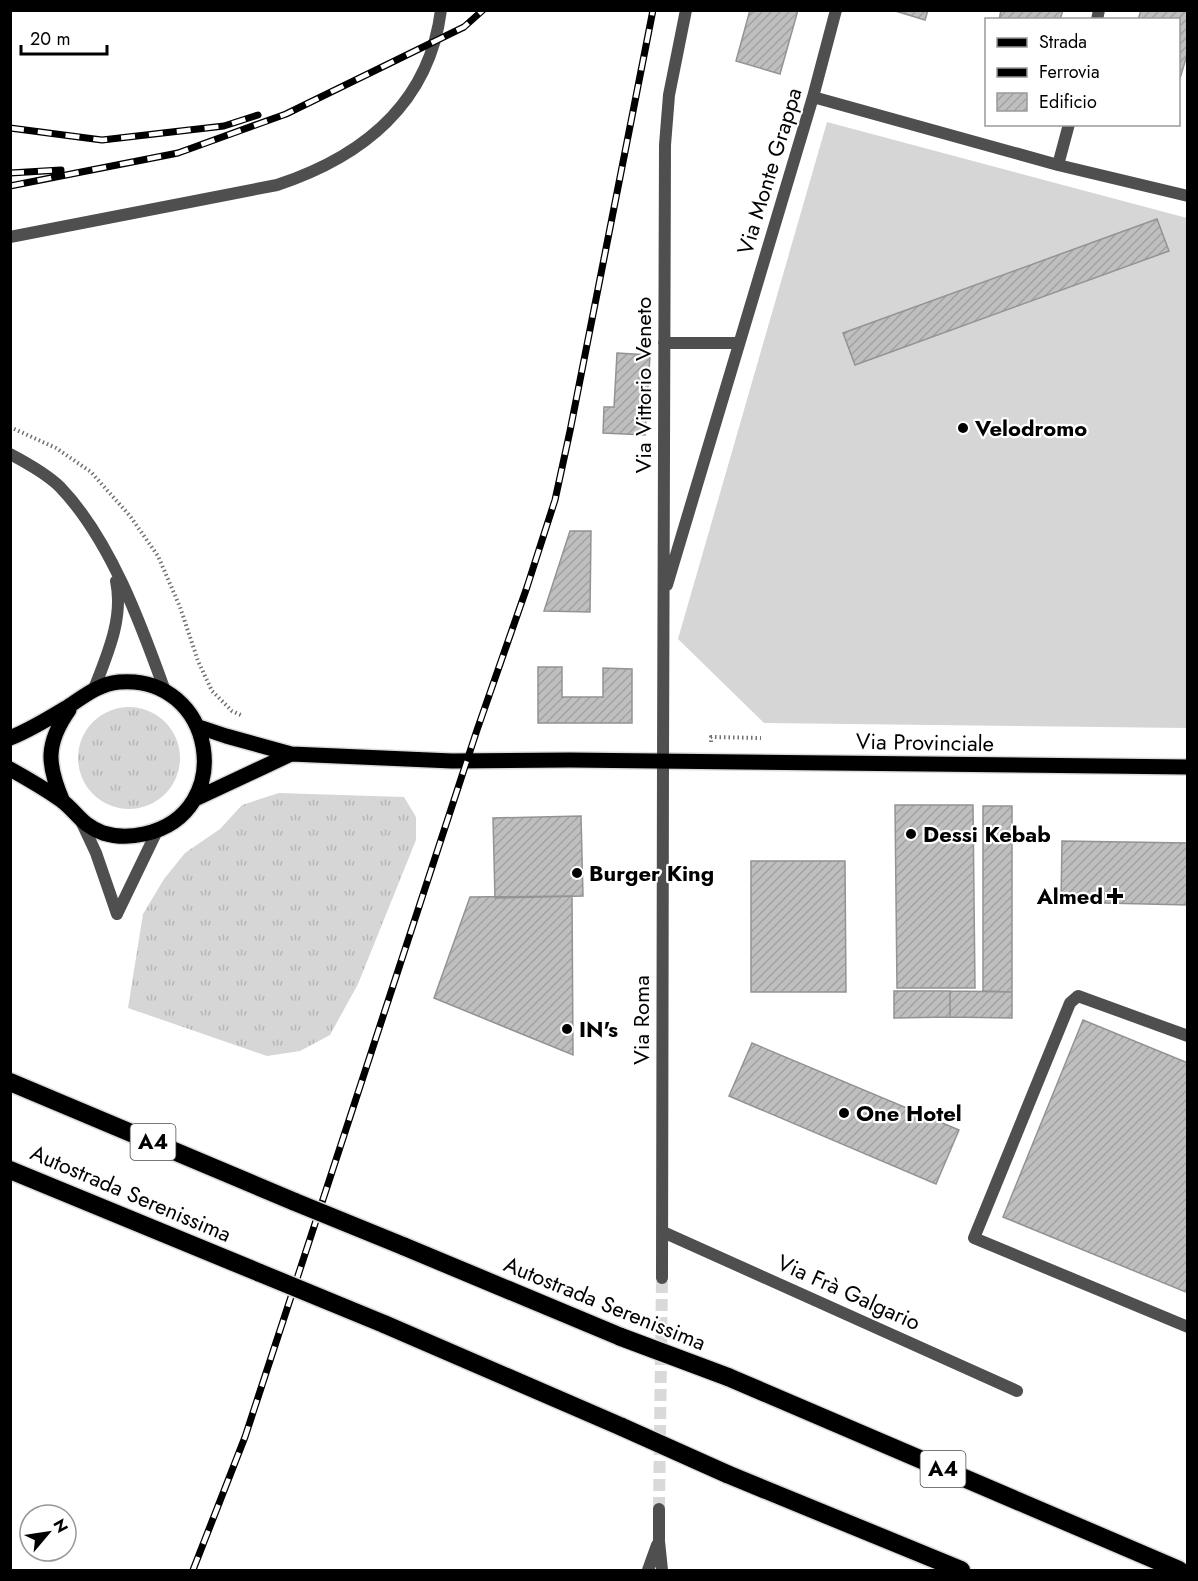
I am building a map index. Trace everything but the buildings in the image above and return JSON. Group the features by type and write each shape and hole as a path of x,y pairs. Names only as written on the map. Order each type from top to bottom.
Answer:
{"highway":[{"name":"Autostrada Serenissima","path":"10,1082 621,1337 728,1377 1179,1570"},
{"name":"Autostrada Serenissima","path":"10,1170 384,1324 727,1474 961,1570"},
{"path":"1158,1562 1188,1568"}],"main road":[{"path":"10,738 43,723 93,689 117,682 142,683 165,691 185,706 199,727 205,751 204,776 195,799 179,818 157,831 131,837 104,833 81,821 63,802 10,769"},
{"path":"63,802 53,778 50,752 57,726 72,704"},
{"path":"199,727 291,754"},
{"path":"195,799 291,754"},
{"name":"Via Provinciale","path":"291,754 452,761 1188,767"}],"street":[{"path":"10,237 277,185 301,177 337,160 368,139 401,108 416,86 427,63 441,10"},
{"name":"Via Vittorio Veneto","path":"663,761 665,128 673,68 686,10"},
{"name":"Via Monte Grappa","path":"663,598 813,97 836,10"},
{"path":"813,97 1058,165 1188,196"},
{"path":"1058,165 1068,126"},
{"path":"664,343 740,343"},
{"path":"10,454 25,461 58,485 86,517 107,554 135,613 165,691"},
{"path":"93,689 118,613 117,584 107,554"},
{"name":"Via Roma","path":"662,1278 663,761"},
{"path":"81,821 96,853 117,914 157,831"},
{"path":"1188,1036 1078,996 1070,1003 974,1238 1188,1327"},
{"name":"Via Frà Galgario","path":"663,1232 1017,1391"},
{"path":"659,1509 662,1570"},
{"path":"648,1570 659,1541"}],"path":[{"path":"10,427 56,448 91,472 130,516 158,556 180,607 198,661 212,691 232,711 250,719"}],"green space":[{"name":"Velodromo","path":"827,122 1187,218 1187,728 764,723 678,639"},
{"path":"129,707 148,711 165,722 176,739 180,758 176,777 165,794 148,805 129,809 110,805 93,794 82,777 78,758 82,739 93,722 110,711"},
{"path":"279,793 404,797 416,817 416,840 358,984 330,1035 300,1051 267,1056 128,1008 143,914 164,879 185,853 220,829 242,805"}],"tunnel":[{"path":"659,1509 662,1278"}],"railway":[{"path":"10,186 178,153 286,114 464,27 483,10"},
{"path":"193,1570 245,1437 477,730 555,500 653,10"},
{"path":"10,128 102,140 224,126 258,115"},
{"path":"10,173 61,170"}],"place":[{"name":"Velodromo","path":"963,428"},
{"name":"Dessi Kebab","path":"911,834"},
{"name":"Burger King","path":"577,873"},
{"name":"Almed","path":"1115,896"},
{"name":"IN's","path":"567,1029"},
{"name":"One Hotel","path":"844,1113"}]}
